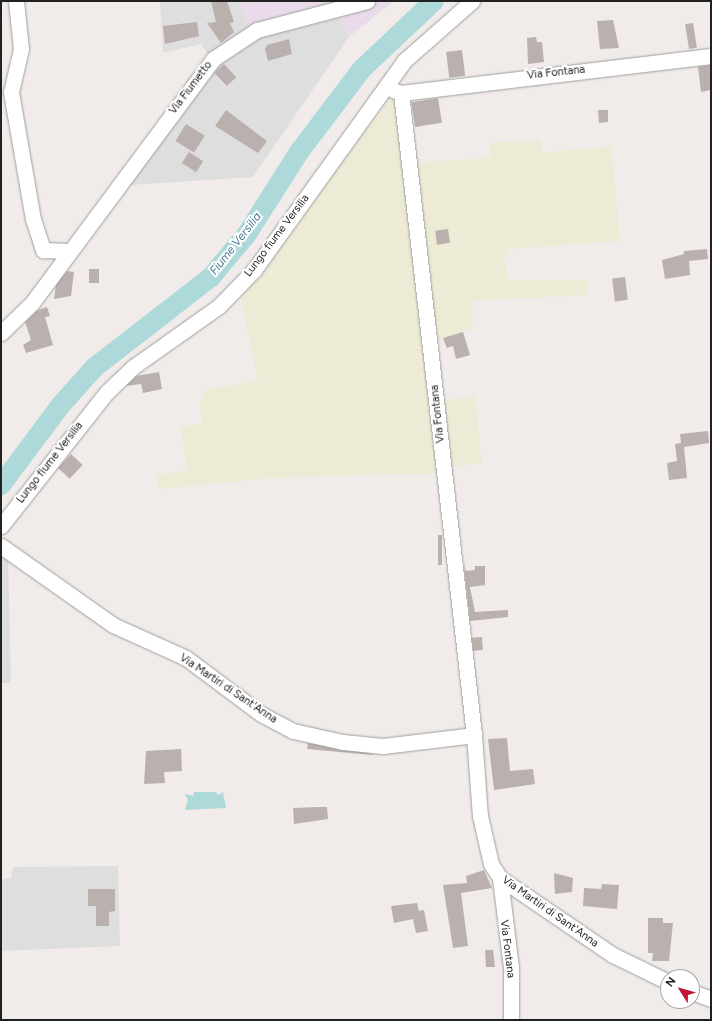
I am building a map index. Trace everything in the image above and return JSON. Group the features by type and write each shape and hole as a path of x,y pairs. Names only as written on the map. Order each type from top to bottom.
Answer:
{"street":[{"path":"16,1 21,49 11,92 33,219 43,250 70,251"},
{"name":"Via Fiumetto","path":"1,333 32,303 213,59 257,30 367,1"},
{"name":"Lungo fiume Versilia","path":"1,526 106,393 133,367 219,306 254,270 369,113 384,86 404,61 472,1"},
{"name":"Via Fontana","path":"384,86 401,93 711,56"},
{"name":"Via Fontana","path":"401,93 474,735"},
{"name":"Via Martiri di Sant'Anna","path":"1,546 113,625 186,658 262,714 293,731 343,742 383,746 474,735 480,816 491,864 500,878 613,955 660,978"},
{"name":"Via Fontana","path":"500,878 511,967 511,1020"},
{"path":"700,995 711,999"}],"shaded area":[{"path":"160,1 241,1 249,38 341,18 349,37 253,177 130,185 215,64 201,44 163,53"},
{"path":"241,1 394,1 349,37 340,18 249,38"},
{"path":"393,96 398,98 407,163 490,158 489,143 541,140 542,153 611,146 620,241 509,249 504,258 509,280 588,280 587,295 472,301 473,328 427,343 434,402 475,396 482,463 449,467 442,473 270,478 159,489 156,475 187,470 181,427 202,423 200,404 206,389 258,381 241,298 341,161"},
{"path":"1,551 8,556 11,683 1,683"},
{"path":"118,866 120,946 1,951 1,879 11,878 13,867"}],"water":[{"path":"194,792 216,792 218,795 223,792 226,808 185,810 188,800 185,794 193,796"}],"building":[{"path":"211,1 227,1 234,22 230,23 234,32 221,43 207,23 216,22"},
{"path":"613,20 619,48 600,49 597,21"},
{"path":"197,22 199,36 165,44 163,26"},
{"path":"693,23 697,48 689,49 685,24"},
{"path":"536,37 537,42 542,42 544,62 528,64 527,38"},
{"path":"289,39 292,54 268,61 265,49 267,45"},
{"path":"462,50 465,76 449,78 446,52"},
{"path":"224,64 236,77 227,86 214,73"},
{"path":"711,65 711,90 701,92 698,67"},
{"path":"438,98 442,123 415,127 411,102"},
{"path":"226,110 267,141 258,153 215,126"},
{"path":"598,110 608,110 608,122 599,123"},
{"path":"186,124 205,136 194,153 175,141"},
{"path":"189,152 203,161 196,172 182,163"},
{"path":"448,229 450,243 437,245 435,231"},
{"path":"707,249 708,259 689,261 690,275 665,279 662,260 684,254 684,251"},
{"path":"89,269 99,269 99,283 89,283"},
{"path":"67,271 74,272 71,296 54,299 56,285"},
{"path":"625,277 628,300 615,301 612,279"},
{"path":"47,307 50,316 45,317 53,345 26,353 23,345 31,340 25,322 38,310"},
{"path":"463,332 470,355 456,359 453,346 447,348 443,338"},
{"path":"159,372 162,389 143,393 141,384 126,386 136,376"},
{"path":"708,431 709,443 684,447 687,478 669,480 667,463 677,461 675,444 681,443 680,434"},
{"path":"71,454 83,465 70,479 58,468"},
{"path":"438,535 442,535 442,565 438,565"},
{"path":"464,565 466,571 475,570 475,566 485,566 485,585 470,587 475,612 508,610 508,617 470,621"},
{"path":"482,637 483,650 473,651 472,638"},
{"path":"507,738 510,771 533,769 535,784 494,790 488,739"},
{"path":"308,743 373,754 373,755 307,749"},
{"path":"181,749 182,771 164,772 165,783 144,784 146,751"},
{"path":"327,807 328,819 294,824 293,808"},
{"path":"484,870 492,888 461,893 468,946 453,948 443,885 467,883 466,876"},
{"path":"554,873 573,878 572,892 555,894"},
{"path":"602,884 619,885 617,909 583,906 584,888 601,889"},
{"path":"88,889 115,889 115,911 109,912 109,926 96,926 96,906 88,906"},
{"path":"417,903 419,911 424,910 428,931 416,933 413,919 394,923 391,906"},
{"path":"648,918 663,918 663,923 673,923 669,961 652,961 653,953 648,953"},
{"path":"485,950 493,950 495,967 486,967"}],"waterway":[{"name":"Fiume Versilia","path":"1,485 60,406 95,367 211,277 247,234 299,152 362,69 434,1"}]}
